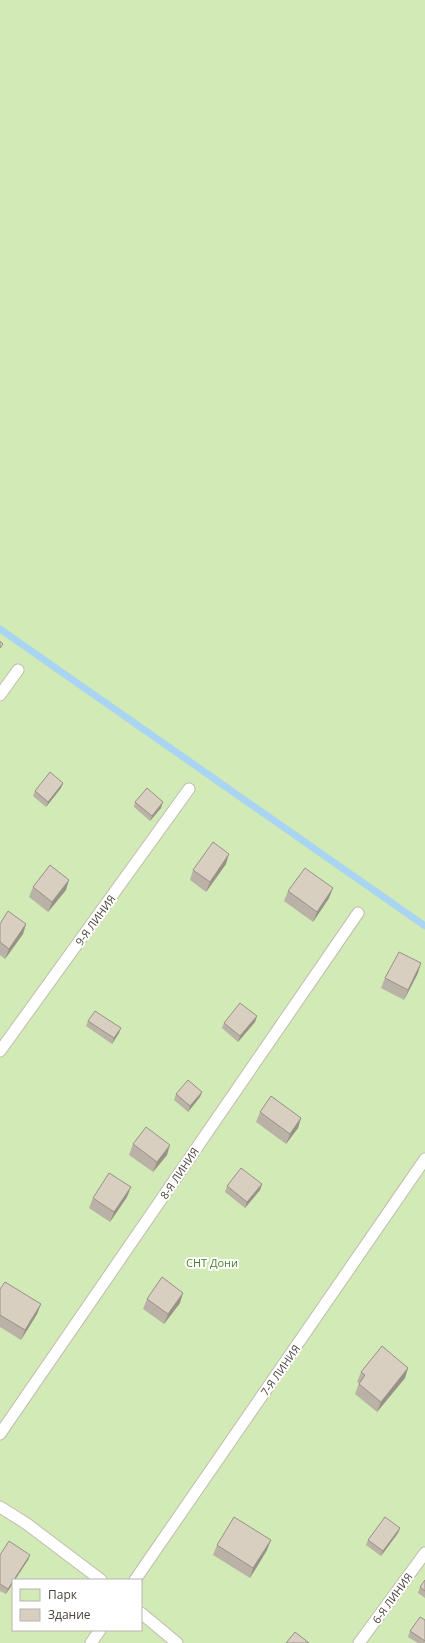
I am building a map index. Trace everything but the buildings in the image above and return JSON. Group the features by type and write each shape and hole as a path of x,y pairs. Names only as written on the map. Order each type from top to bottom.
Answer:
{"lane":[{"path":"0,695 18,670"},
{"name":"9-Я ЛИНИЯ","path":"0,1051 189,789"},
{"name":"8-Я ЛИНИЯ","path":"0,1434 358,912"},
{"name":"7-Я ЛИНИЯ","path":"136,1579 425,1159"},
{"path":"0,1507 27,1524 100,1579"},
{"name":"6-Я ЛИНИЯ","path":"359,1643 425,1553"},
{"path":"142,1614 177,1643"},
{"path":"92,1643 99,1631"}],"green space":[{"name":"СНТ Дони","path":"0,0 425,0 425,1643 0,1643"}],"waterway":[{"path":"0,629 425,926"}]}
